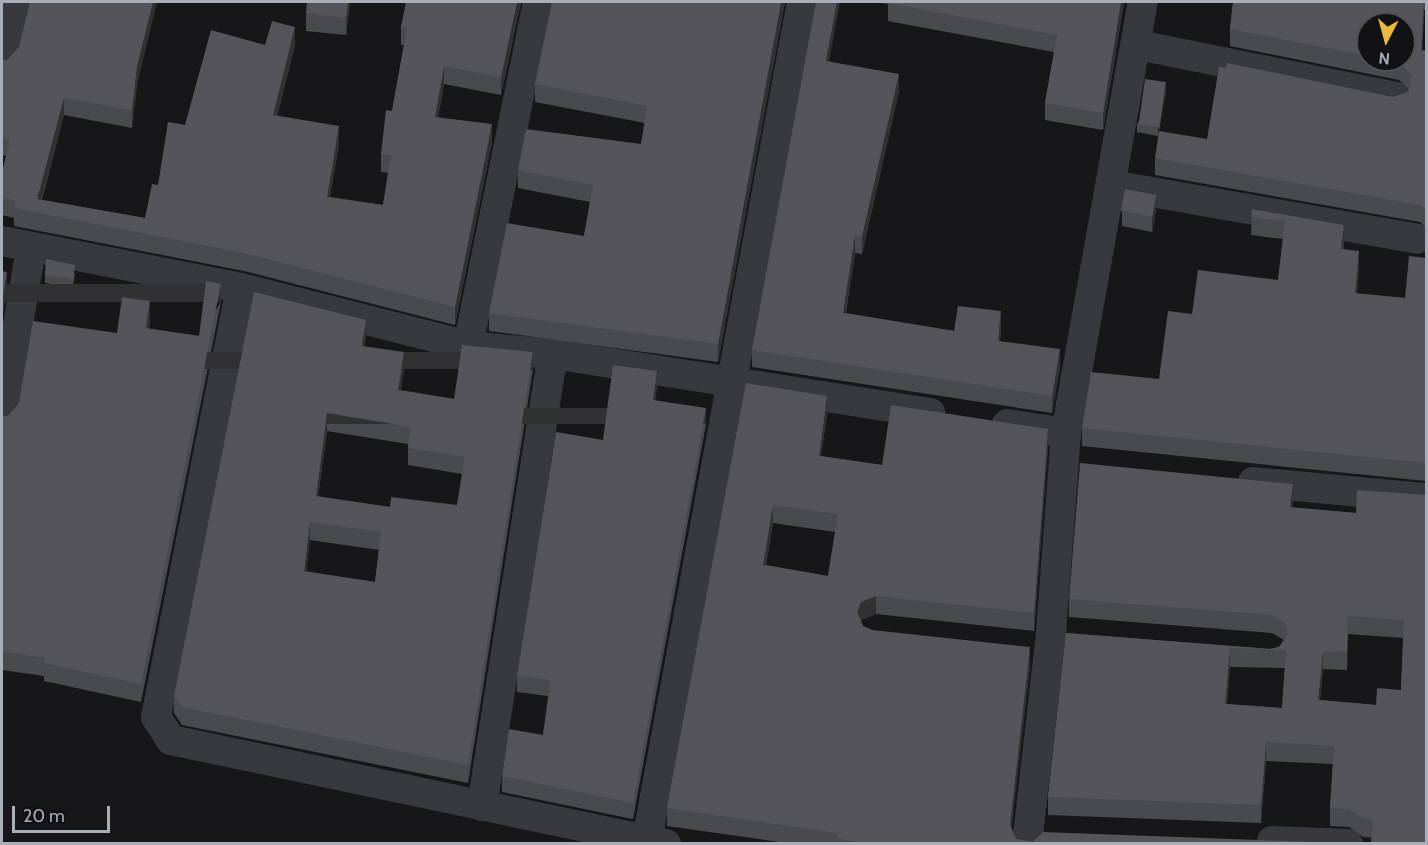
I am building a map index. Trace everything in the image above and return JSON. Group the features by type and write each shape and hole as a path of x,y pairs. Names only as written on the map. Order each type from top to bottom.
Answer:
{"street":[{"path":"468,346 538,2"},
{"path":"241,288 156,717 171,740 657,842 733,384 802,2"},
{"path":"1036,836 1049,641 1112,185 1138,45 1143,2"},
{"path":"2,62 11,13"},
{"path":"1138,45 1396,97"},
{"path":"1112,185 1417,239"},
{"path":"2,241 31,249 241,288 468,346 553,354 733,384 969,419 1074,453"},
{"path":"2,418 31,249"},
{"path":"482,807 553,354"},
{"path":"1219,478 1426,498"},
{"path":"1242,840 1348,843"}],"building":[{"path":"30,2 153,2 137,67 132,110 64,98 37,199 145,218 152,184 158,185 168,122 185,125 211,30 265,45 272,21 295,27 273,115 339,126 327,197 383,205 391,155 381,154 386,110 392,111 407,28 401,27 406,2 517,2 501,77 444,66 435,117 492,124 455,307 244,253 14,208 16,201 2,197 2,173 10,140 2,137 2,60 7,60 19,47"},
{"path":"307,2 348,2 346,18 306,13"},
{"path":"552,2 781,2 718,344 489,313 507,223 584,236 593,185 518,170 526,129 641,144 647,106 535,84"},
{"path":"816,2 837,2 826,61 899,74 862,236 855,235 843,313 954,331 958,306 1001,311 998,341 1060,349 1052,396 752,350"},
{"path":"889,2 1121,2 1103,113 1045,103 1057,35"},
{"path":"1233,2 1423,2 1421,50 1426,51 1426,209 1420,205 1155,158 1159,131 1207,139 1219,67 1226,68 1227,63 1393,97 1408,92 1412,75 1409,72 1416,72 1416,12 1356,12 1356,54 1230,29"},
{"path":"1145,79 1166,82 1159,127 1139,125"},
{"path":"1125,189 1156,195 1152,217 1121,211"},
{"path":"1252,209 1344,225 1341,249 1359,251 1355,293 1405,298 1409,256 1426,258 1426,463 1082,428 1091,372 1159,379 1168,311 1192,314 1198,270 1278,280 1285,221 1251,217"},
{"path":"46,259 75,265 73,279 45,275"},
{"path":"2,271 7,272 2,301"},
{"path":"206,281 221,284 141,684 44,663 45,658 2,651 2,416 8,416 19,403 33,321 117,333 122,297 150,301 146,328 199,336"},
{"path":"254,292 366,320 362,346 404,352 398,390 454,399 462,345 533,352 468,765 182,707 174,696","holes":["327,413 411,427 408,448 465,457 457,505 391,497 390,507 316,496","310,522 381,532 375,582 304,571"]},
{"path":"613,365 657,371 653,400 706,408 633,803 502,776 509,729 543,735 551,680 517,676 556,432 603,440"},
{"path":"746,383 827,396 819,456 882,465 891,405 1048,429 1034,613 876,596 861,602 857,612 863,626 872,630 1030,647 1010,824 1016,839 1033,842 1043,832 1313,843 864,843 837,838 838,833 667,808","holes":["773,505 838,514 828,576 763,565"]},
{"path":"1080,463 1293,484 1290,507 1356,513 1357,490 1426,495 1426,843 1371,843 1373,819 1363,818 1349,809 1330,808 1334,746 1266,742 1261,805 1048,797 1066,633 1270,649 1279,647 1288,634 1286,624 1272,615 1069,599","holes":["1348,616 1404,620 1401,690 1377,688 1376,705 1318,700 1323,651 1347,652","1230,648 1286,650 1282,708 1225,704"]}]}
